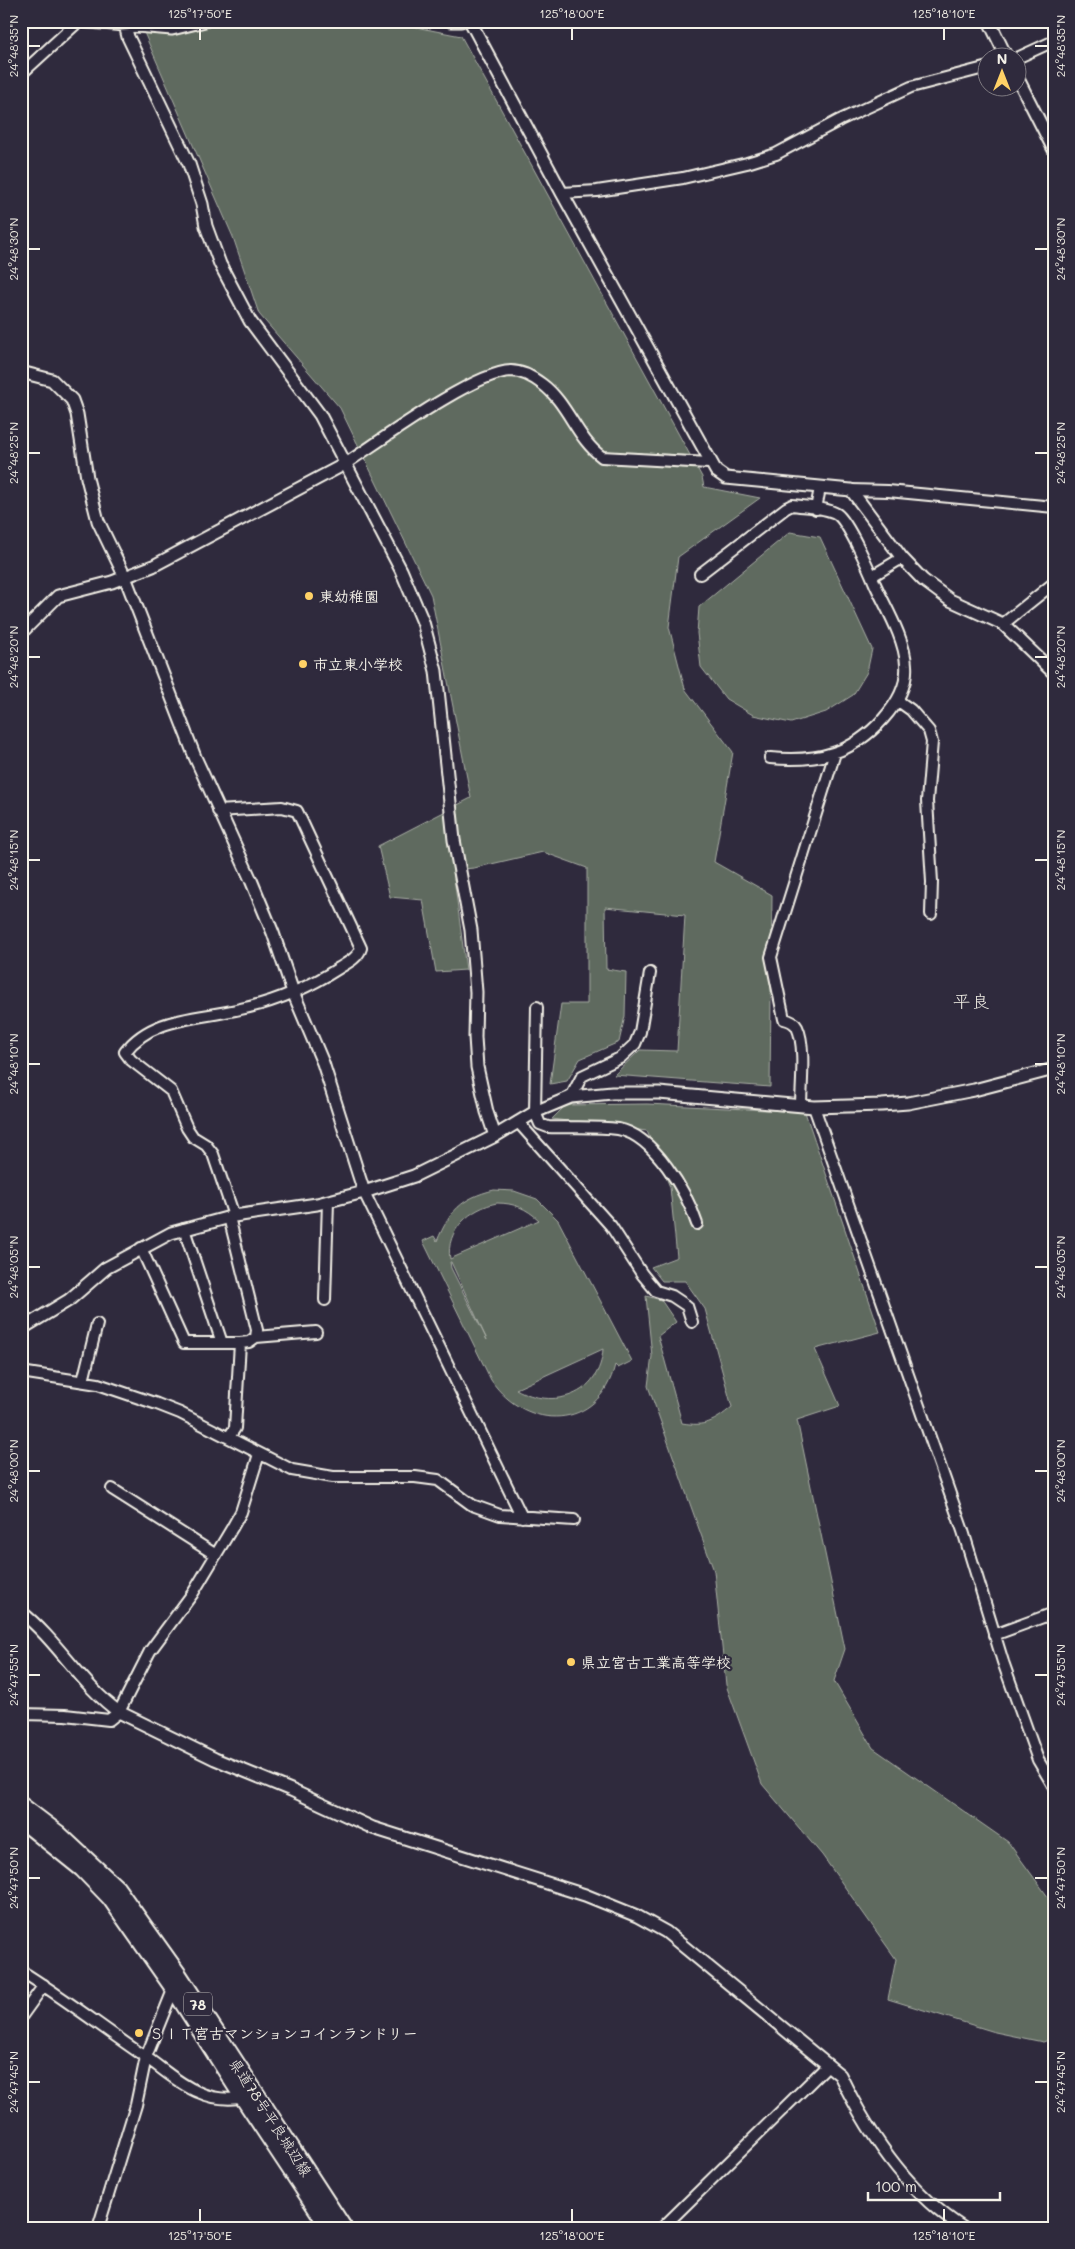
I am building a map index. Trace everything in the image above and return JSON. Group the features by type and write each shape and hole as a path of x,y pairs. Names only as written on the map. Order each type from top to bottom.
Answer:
{"main road":[{"name":"県道78号平良城辺線","path":"21,1805 58,1833 117,1888 250,2097 330,2228"},
{"name":"県道78号平良城辺線","path":"21,1820 82,1869 110,1898 176,1981"},
{"name":"県道78号平良城辺線","path":"250,2097 344,2228"}],"street":[{"path":"21,74 78,21 124,23 172,29 206,21"},
{"path":"451,21 461,21"},
{"path":"470,21 562,193 716,471 726,478 820,488 888,491 1054,507"},
{"path":"989,21 1002,48"},
{"path":"124,23 128,38 189,164 202,204 206,226 224,272 250,321 320,415 409,586 423,622 432,654 441,711 454,840 471,930 476,992 475,1037 477,1067 494,1136"},
{"path":"1028,53 1054,41"},
{"path":"562,193 598,191 682,178 761,159 776,154 840,120 911,87 978,69"},
{"path":"1027,98 1054,150"},
{"path":"21,633 58,596 125,577 186,549 346,464 451,395 496,374 512,371 524,374 542,384 553,394 591,449 602,457 710,463"},
{"path":"21,372 52,380 72,400 77,414 88,478 98,521 125,577 218,811 251,880 293,992 323,1063 364,1192 522,1517"},
{"path":"816,508 820,488"},
{"path":"851,490 902,558 923,580 950,600 1003,624 1054,673"},
{"path":"700,574 792,505 816,508 838,515 872,576 903,645 906,677 898,700 878,725 835,753 794,760 770,758"},
{"path":"872,576 902,558"},
{"path":"1003,624 1054,583"},
{"path":"898,700 911,710 929,731 932,742 926,801 932,882 932,914"},
{"path":"801,1106 801,1049 797,1028 794,1024 784,1019 771,957 835,753"},
{"path":"218,811 282,807 297,811 361,948 351,960 318,981 293,992 237,1010 180,1019 161,1025 137,1038 125,1052 126,1055 171,1091 187,1128 213,1154 231,1217 257,1330 256,1337"},
{"path":"571,1096 582,1076 620,1058 635,1044 640,1032 650,973"},
{"path":"537,1006 535,1112 540,1124 548,1128 619,1129 633,1134 646,1143 677,1181 692,1207 697,1224"},
{"path":"21,1329 69,1300 106,1268 171,1233 231,1217 328,1201 414,1176 494,1136 535,1112 571,1096 612,1093 659,1093 814,1107 908,1103 974,1090 1054,1069"},
{"path":"814,1107 960,1522 994,1636 1038,1760 1054,1787"},
{"path":"518,1122 611,1226 656,1291 672,1296 687,1306 692,1322"},
{"path":"325,1300 328,1201"},
{"path":"184,1229 222,1343"},
{"path":"141,1248 184,1343 240,1343 249,1342 256,1337 316,1332"},
{"path":"83,1381 97,1324"},
{"path":"229,1437 235,1428 240,1343"},
{"path":"21,1372 83,1381 112,1388 157,1404 229,1437 292,1470 333,1477 415,1476 438,1480 472,1505 500,1515 574,1520"},
{"path":"21,1714 65,1715 109,1720 120,1712 150,1651 193,1593 240,1512 259,1454"},
{"path":"112,1489 216,1555"},
{"path":"21,1612 39,1626 107,1704 120,1712 215,1759 291,1790 374,1828 585,1895 637,1916 666,1932 840,2075 856,2108 901,2172 938,2210 963,2228"},
{"path":"994,1636 1054,1613"},
{"path":"21,1971 44,1985 183,2085 200,2093 231,2100 250,2097"},
{"path":"98,2228 136,2105 146,2057 176,1981"},
{"path":"21,2017 44,1985"},
{"path":"662,2228 828,2065"}],"green space":[{"path":"139,21 394,21 400,24 461,36 702,477 704,487 760,498 678,557 669,627 685,689 733,752 714,862 772,895 770,1087 614,1075 640,1050 677,1051 685,915 605,907 606,969 626,972 625,1016 619,1042 580,1059 567,1081 550,1084 561,1004 587,1004 587,868 543,852 474,868 453,870 466,970 436,972 423,900 390,897 378,846 471,798 431,595 340,408 259,314 233,237"},
{"path":"790,532 820,537 872,649 867,672 853,695 826,712 791,723 753,715 726,699 701,667 697,633 699,607"},
{"path":"647,1104 805,1112 880,1332 815,1349 840,1406 797,1420 845,1649 834,1681 873,1748 1008,1842 1051,1901 1054,1900 1054,2038 1043,2042 995,2032 888,1999 896,1959 822,1855 762,1784 726,1685 714,1571 648,1386 652,1356 646,1296 661,1300 676,1322 658,1336 682,1423 703,1424 714,1420 732,1407 705,1309 685,1281 662,1281 651,1267 677,1257 670,1187 647,1131 552,1119 566,1105"},
{"path":"494,1190 514,1191 537,1199 558,1220 632,1361 618,1368 615,1365 607,1387 594,1402 578,1412 560,1417 541,1416 523,1409 506,1397 491,1380 423,1241 434,1236 437,1241 458,1207 483,1193","holes":["497,1203 520,1207 539,1220 450,1259 452,1239 462,1222 478,1210","450,1262 487,1340 451,1268","603,1349 600,1365 593,1378 584,1388 572,1394 559,1398 545,1398 530,1395 516,1389"]}],"place":[{"name":"東幼稚園","path":"309,596"},
{"name":"市立東小学校","path":"303,664"},
{"name":"県立宮古工業高等学校","path":"571,1662"},
{"name":"ＳＩＴ宮古マンションコインランドリー","path":"139,2033"}],"district":[{"name":"平良","path":"971,1001"}]}
